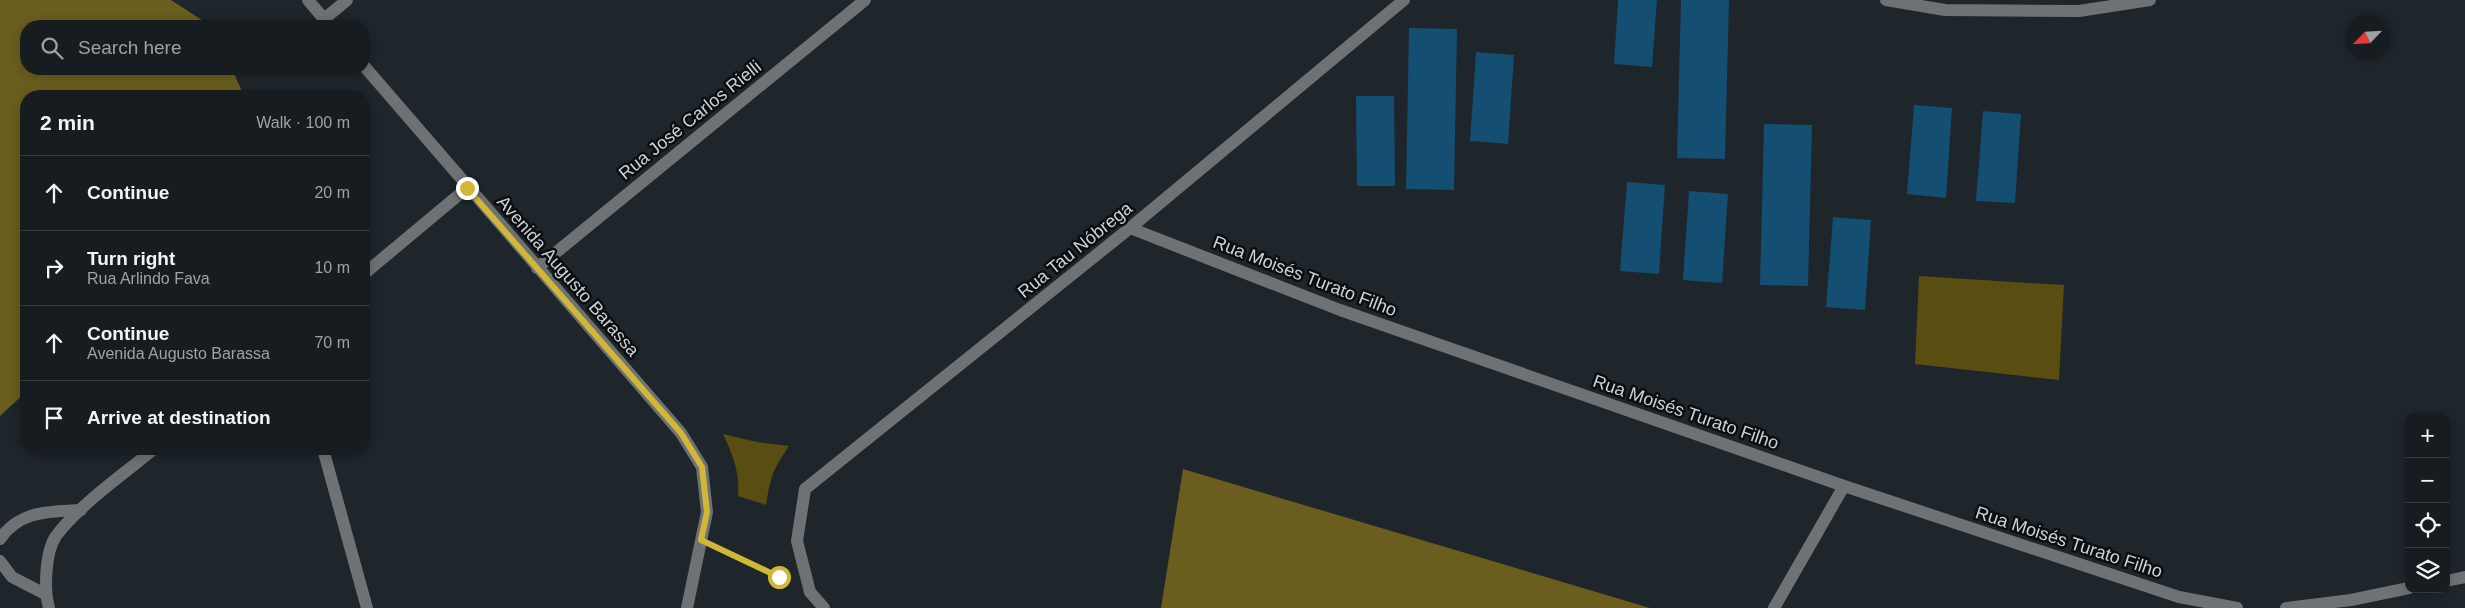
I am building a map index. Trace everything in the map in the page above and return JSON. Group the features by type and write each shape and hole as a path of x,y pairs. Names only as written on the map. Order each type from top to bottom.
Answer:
{"street":[{"path":"308,0 325,20"},
{"path":"330,20 347,0"},
{"name":"Rua José Carlos Rielli","path":"537,268 865,0"},
{"name":"Rua Tau Nóbrega","path":"810,592 796,541 805,489 1130,228 1404,0"},
{"path":"1886,0 1945,10 2078,11 2150,0"},
{"path":"1945,10 1954,0"},
{"name":"Avenida Augusto Barassa","path":"370,73 467,188 681,433 702,467 707,512 701,540"},
{"path":"370,269 467,188"},
{"name":"Rua Moisés Turato Filho","path":"1130,228 1340,310 1844,486 2179,597 2237,608"},
{"path":"49,608 45,594 48,563 55,538 81,510 147,455"},
{"path":"325,455 367,608"},
{"path":"1774,608 1844,486"},
{"path":"0,539 8,527 22,518 40,513 81,510"},
{"path":"687,608 701,540"},
{"path":"0,561 12,577 45,594"},
{"path":"2450,580 2465,577"},
{"path":"2286,608 2351,600 2405,589"},
{"path":"810,592 824,608"}],"path":[{"path":"701,540 810,592"}],"shaded area":[{"path":"0,0 171,0 202,20 20,20 20,75 235,75 241,90 20,90 20,398 0,416"},
{"path":"1919,276 2064,285 2059,380 1915,364"},
{"path":"723,434 757,442 789,446 773,474 766,505 738,496 735,464"},
{"path":"1183,469 1650,608 1161,608"}],"building":[{"path":"1618,0 1657,0 1652,67 1614,64"},
{"path":"1681,0 1729,0 1725,159 1677,158"},
{"path":"1409,28 1457,29 1454,190 1406,189"},
{"path":"1476,52 1514,55 1508,144 1470,141"},
{"path":"1356,96 1394,96 1395,186 1357,186"},
{"path":"1914,105 1952,108 1946,198 1907,194"},
{"path":"1983,111 2021,114 2015,203 1976,201"},
{"path":"1764,124 1812,125 1808,286 1760,285"},
{"path":"1627,182 1665,185 1659,274 1620,271"},
{"path":"1689,191 1728,194 1722,283 1683,280"},
{"path":"1833,217 1871,220 1865,310 1826,307"}],"route":[{"path":"467,188 681,433 702,467 707,512 701,540 779,577"}]}
